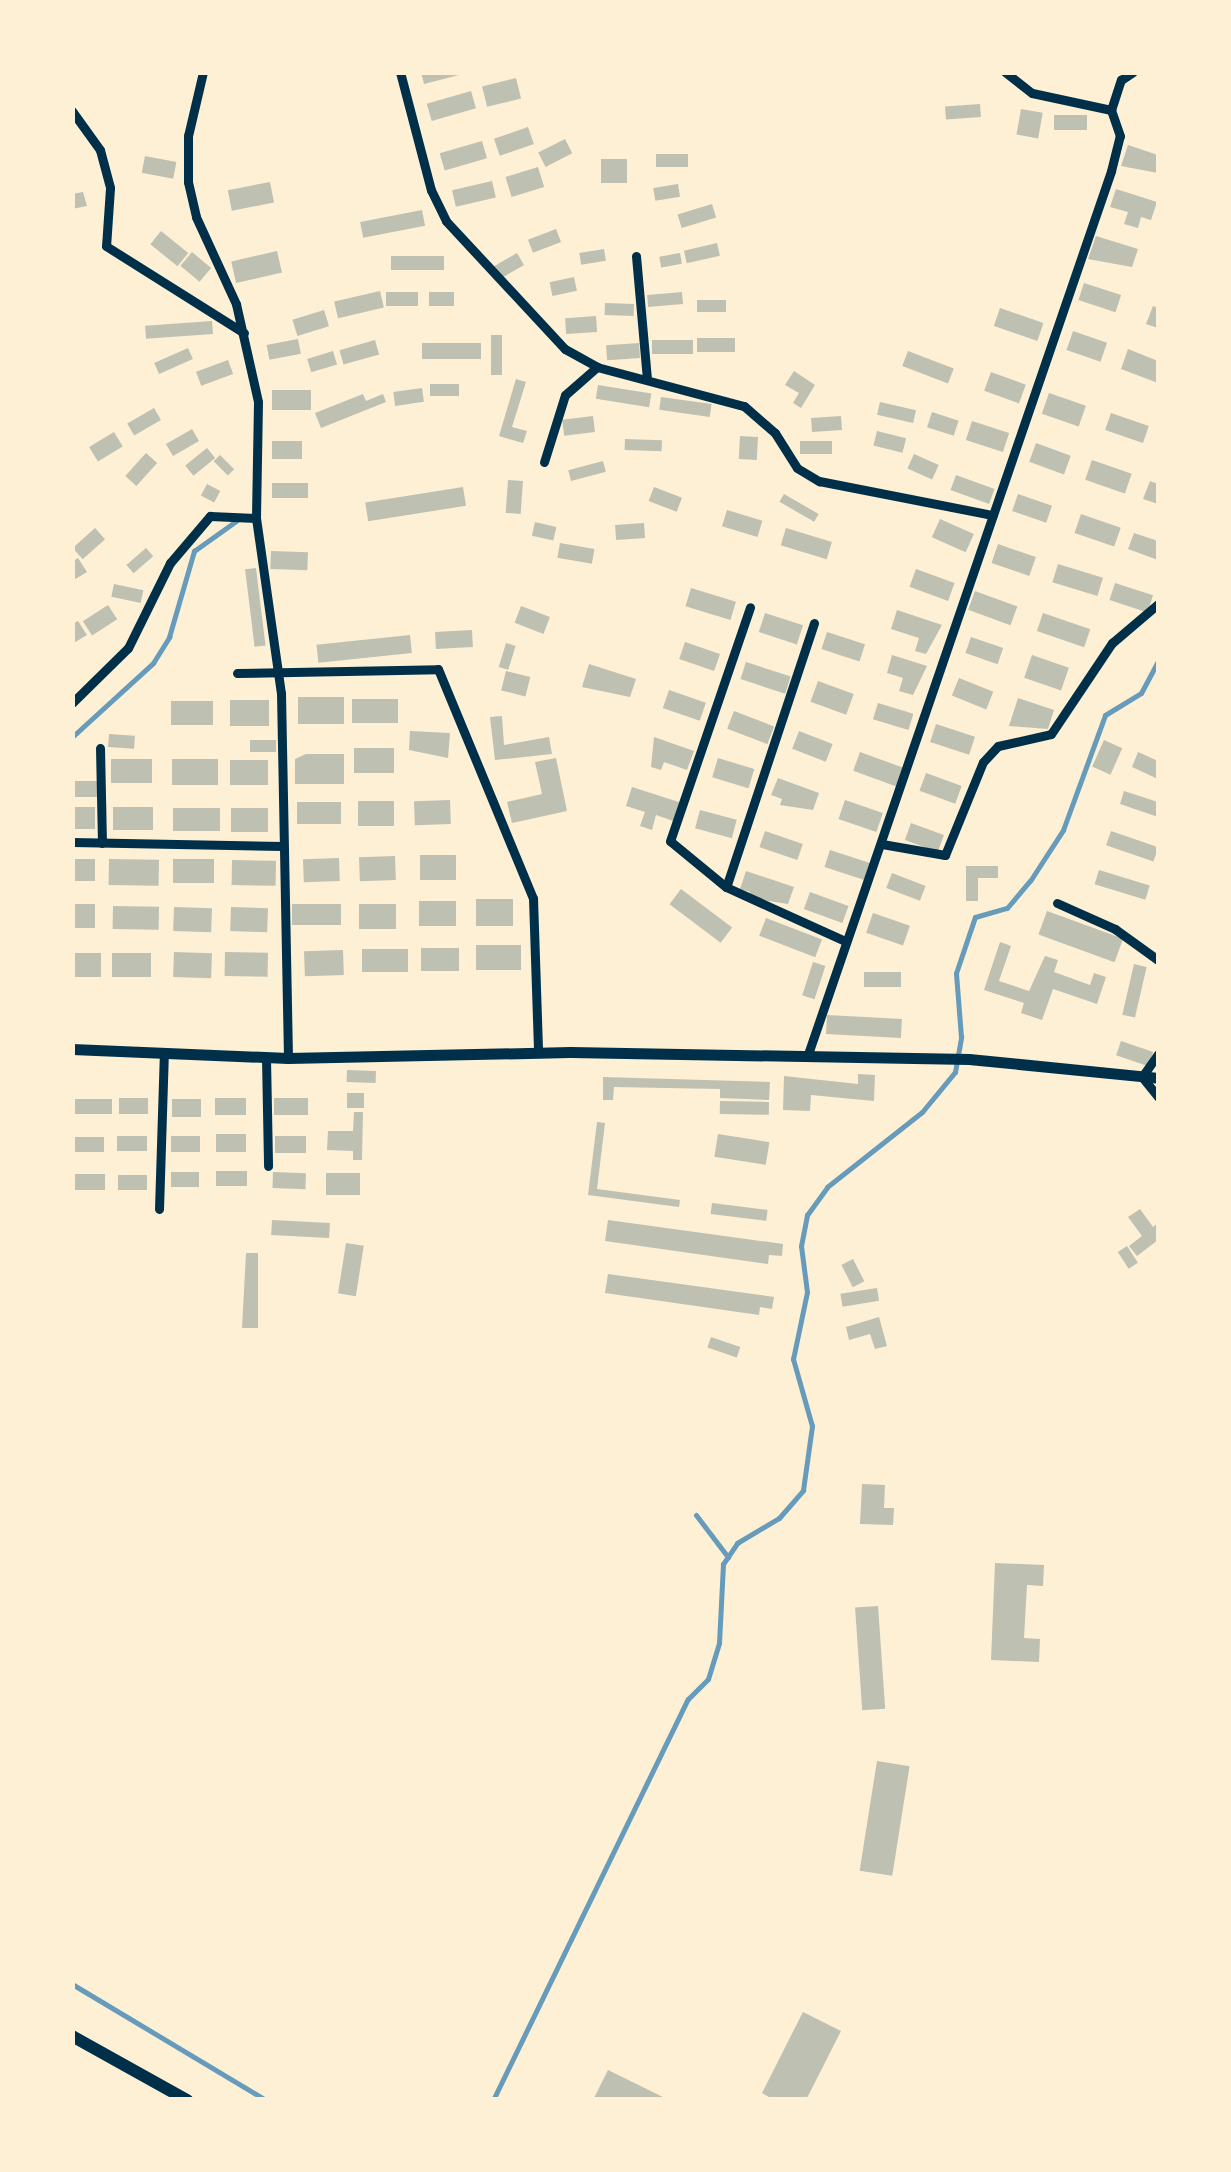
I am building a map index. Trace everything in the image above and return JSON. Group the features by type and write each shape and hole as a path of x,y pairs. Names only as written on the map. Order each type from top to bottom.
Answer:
{"main road":[{"path":"72,2036 187,2100"}],"street":[{"path":"203,72 188,136 188,182 196,217 244,333 258,402 256,518 277,670 288,1058"},
{"path":"400,72 431,190 446,222 565,349 596,367 744,406 774,433 797,468 819,481 993,515"},
{"path":"1005,72 1032,94 1111,110"},
{"path":"807,1057 842,940 882,844 1110,171 1120,136 1111,110 1122,80 1132,72"},
{"path":"72,111 100,150 110,188 106,246 244,333"},
{"path":"636,256 647,380"},
{"path":"544,462 565,395 596,367"},
{"path":"72,703 128,648 170,563 210,516 256,518"},
{"path":"882,844 946,855 983,762 998,746 1051,734 1112,642 1158,604"},
{"path":"750,607 670,842 726,887 842,940"},
{"path":"726,887 814,622"},
{"path":"237,674 277,670 438,669 532,898 544,1052"},
{"path":"100,748 102,842"},
{"path":"72,842 283,846"},
{"path":"1057,903 1115,930 1158,960"},
{"path":"72,1049 266,1058 544,1052 941,1058 1158,1078"},
{"path":"160,1209 164,1053"},
{"path":"1142,1077 1158,1054"},
{"path":"266,1058 268,1166"},
{"path":"1142,1077 1158,1097"}],"building":[{"path":"421,72 463,72 463,74 424,84"},
{"path":"516,78 521,98 487,107 482,86"},
{"path":"471,91 476,108 432,121 427,104"},
{"path":"980,104 981,117 946,119 945,106"},
{"path":"1021,109 1043,113 1038,138 1016,135"},
{"path":"1054,115 1087,115 1087,130 1054,130"},
{"path":"528,127 534,144 500,156 494,139"},
{"path":"565,139 572,153 546,167 538,153"},
{"path":"482,141 487,158 445,170 440,153"},
{"path":"1128,145 1158,155 1158,173 1121,166"},
{"path":"656,154 688,154 688,167 656,167"},
{"path":"145,156 176,162 173,179 142,173"},
{"path":"601,159 627,159 627,183 601,183"},
{"path":"538,167 544,187 512,197 505,177"},
{"path":"492,181 496,198 456,207 452,190"},
{"path":"270,182 274,203 232,211 228,190"},
{"path":"678,184 680,197 655,201 653,188"},
{"path":"1116,189 1157,202 1151,220 1141,217 1138,228 1124,224 1128,212 1110,207"},
{"path":"83,192 87,206 72,209 72,194"},
{"path":"712,204 716,217 682,228 678,215"},
{"path":"422,210 425,226 363,238 360,222"},
{"path":"556,229 561,242 533,253 528,240"},
{"path":"161,231 188,253 178,266 150,244"},
{"path":"1096,236 1138,249 1132,267 1088,259"},
{"path":"717,243 720,256 687,263 684,251"},
{"path":"604,249 606,261 581,265 579,253"},
{"path":"277,251 282,272 236,283 231,262"},
{"path":"192,252 211,268 200,282 180,266"},
{"path":"517,253 524,265 501,279 494,266"},
{"path":"680,253 682,264 661,267 659,257"},
{"path":"391,256 444,256 444,270 391,270"},
{"path":"574,277 577,291 552,296 550,282"},
{"path":"1084,283 1121,295 1116,312 1078,300"},
{"path":"380,291 384,308 338,318 334,302"},
{"path":"386,292 418,292 418,306 386,306"},
{"path":"429,292 454,292 454,306 429,306"},
{"path":"682,292 683,304 648,307 647,295"},
{"path":"697,300 726,300 726,312 697,312"},
{"path":"605,303 634,304 634,316 605,315"},
{"path":"1153,306 1158,308 1158,328 1146,324"},
{"path":"1000,308 1043,323 1037,341 994,326"},
{"path":"324,310 329,326 297,336 292,320"},
{"path":"596,316 597,332 566,334 565,318"},
{"path":"212,321 213,334 146,339 145,326"},
{"path":"1073,331 1107,343 1101,362 1066,350"},
{"path":"491,335 502,335 502,375 491,375"},
{"path":"697,338 735,338 735,352 697,352"},
{"path":"298,339 301,354 269,360 267,345"},
{"path":"375,340 379,354 344,365 339,350"},
{"path":"652,340 693,340 693,354 652,354"},
{"path":"422,343 481,343 481,359 422,359"},
{"path":"639,343 640,358 607,360 606,345"},
{"path":"188,348 193,359 159,374 154,363"},
{"path":"1128,349 1158,361 1158,383 1121,369"},
{"path":"333,351 337,364 311,372 307,359"},
{"path":"908,351 954,369 948,383 902,366"},
{"path":"228,360 233,374 201,386 196,372"},
{"path":"794,371 815,385 801,408 793,403 799,393 785,385"},
{"path":"991,372 1026,385 1019,403 984,391"},
{"path":"516,379 526,382 512,427 527,431 523,443 499,436"},
{"path":"430,384 459,384 459,396 430,396"},
{"path":"598,385 651,393 649,407 596,399"},
{"path":"422,388 424,402 395,406 393,392"},
{"path":"272,390 311,390 311,410 272,410"},
{"path":"1049,393 1086,406 1079,426 1042,414"},
{"path":"363,394 366,401 383,394 386,402 321,428 315,413"},
{"path":"661,397 712,404 710,417 659,410"},
{"path":"880,402 916,410 913,423 877,415"},
{"path":"154,408 161,420 134,436 127,424"},
{"path":"932,412 959,421 954,436 927,427"},
{"path":"1111,413 1149,426 1143,443 1105,430"},
{"path":"593,416 595,432 564,436 562,420"},
{"path":"841,416 842,430 812,432 811,418"},
{"path":"972,421 1009,433 1003,452 966,440"},
{"path":"192,429 199,441 173,456 166,444"},
{"path":"877,431 906,438 902,453 873,446"},
{"path":"114,432 123,447 98,462 89,447"},
{"path":"740,436 758,437 757,460 739,459"},
{"path":"625,439 662,440 662,451 625,450"},
{"path":"272,441 302,441 302,459 272,459"},
{"path":"800,441 832,441 832,454 800,454"},
{"path":"1036,443 1071,456 1064,474 1029,462"},
{"path":"207,448 215,458 193,476 185,466"},
{"path":"146,453 157,463 136,486 125,476"},
{"path":"914,454 939,465 932,480 907,469"},
{"path":"220,455 234,469 228,476 214,461"},
{"path":"1092,460 1132,474 1125,494 1085,480"},
{"path":"603,461 606,472 571,481 568,470"},
{"path":"956,475 995,489 989,504 951,490"},
{"path":"508,480 523,481 521,514 506,513"},
{"path":"1150,481 1158,484 1158,504 1143,499"},
{"path":"272,483 308,483 308,498 272,498"},
{"path":"207,484 220,491 214,503 201,495"},
{"path":"463,487 466,506 368,521 365,502"},
{"path":"654,487 682,498 677,512 649,501"},
{"path":"784,494 819,514 814,522 780,502"},
{"path":"1018,494 1052,506 1046,523 1012,511"},
{"path":"727,510 762,521 757,537 722,526"},
{"path":"1081,514 1121,528 1114,547 1074,533"},
{"path":"940,519 974,534 966,552 932,537"},
{"path":"535,522 556,527 553,541 532,536"},
{"path":"644,523 645,538 616,540 615,525"},
{"path":"95,528 105,539 83,559 73,548"},
{"path":"786,528 832,542 827,559 781,545"},
{"path":"1134,533 1158,541 1158,560 1128,549"},
{"path":"560,543 594,549 592,564 557,558"},
{"path":"998,544 1036,557 1029,576 991,563"},
{"path":"146,548 153,556 134,573 126,565"},
{"path":"271,551 308,552 307,570 270,569"},
{"path":"78,558 87,572 72,581 72,562"},
{"path":"1058,564 1103,578 1097,596 1052,582"},
{"path":"256,568 266,645 255,647 245,569"},
{"path":"916,569 955,583 948,601 910,587"},
{"path":"1115,583 1153,595 1147,612 1109,600"},
{"path":"114,584 143,590 141,603 111,597"},
{"path":"691,588 736,602 730,620 685,606"},
{"path":"975,591 1017,606 1010,625 968,610"},
{"path":"108,605 117,619 92,636 83,621"},
{"path":"521,606 550,617 543,634 515,623"},
{"path":"897,610 942,625 926,654 915,651 919,638 891,629"},
{"path":"765,613 803,625 797,644 759,632"},
{"path":"1043,613 1090,629 1084,647 1037,631"},
{"path":"78,621 87,635 72,644 72,624"},
{"path":"472,630 473,647 436,649 435,632"},
{"path":"827,632 865,644 859,661 821,649"},
{"path":"410,635 412,653 318,663 317,645"},
{"path":"971,637 1003,648 998,664 965,653"},
{"path":"685,642 720,654 714,671 679,659"},
{"path":"506,643 516,646 508,670 499,667"},
{"path":"892,655 927,666 913,695 899,691 903,678 887,673"},
{"path":"1032,655 1069,668 1061,690 1024,678"},
{"path":"746,662 791,677 785,694 740,679"},
{"path":"589,664 636,679 630,697 582,687"},
{"path":"506,671 530,677 525,696 501,690"},
{"path":"959,678 993,692 986,709 952,696"},
{"path":"818,681 854,694 846,715 810,702"},
{"path":"669,690 706,703 700,721 663,708"},
{"path":"298,697 344,697 344,724 298,724"},
{"path":"1018,698 1054,710 1048,729 1009,726"},
{"path":"352,699 398,699 398,723 352,723"},
{"path":"230,700 269,700 269,726 230,726"},
{"path":"171,701 213,701 213,725 171,725"},
{"path":"878,703 913,714 908,730 873,719"},
{"path":"734,711 774,726 767,744 727,729"},
{"path":"502,716 504,745 549,737 552,754 495,760 490,717"},
{"path":"936,724 975,737 969,755 930,742"},
{"path":"410,731 450,733 448,758 409,750"},
{"path":"799,731 833,744 826,762 792,749"},
{"path":"109,734 135,736 134,749 108,747"},
{"path":"654,737 694,751 687,770 664,762 661,770 651,767"},
{"path":"250,740 276,740 276,752 250,752"},
{"path":"1104,740 1122,748 1110,775 1092,766"},
{"path":"354,748 394,748 394,773 354,773"},
{"path":"860,752 903,768 896,787 853,771"},
{"path":"1138,752 1158,761 1158,779 1132,767"},
{"path":"306,754 344,754 344,784 295,784 295,759"},
{"path":"556,758 567,811 512,823 507,802 542,794 535,762"},
{"path":"718,758 754,769 748,788 712,777"},
{"path":"111,759 152,759 152,783 111,783"},
{"path":"172,759 218,759 218,785 172,785"},
{"path":"230,760 268,760 268,785 230,785"},
{"path":"926,773 962,786 955,804 920,791"},
{"path":"778,778 819,793 813,810 780,805 782,799 771,795"},
{"path":"72,781 102,781 102,797 72,797"},
{"path":"632,787 682,803 676,822 656,815 652,830 640,826 645,812 626,806"},
{"path":"1124,791 1158,802 1158,817 1120,804"},
{"path":"450,800 451,824 415,825 414,801"},
{"path":"845,800 883,813 876,832 838,819"},
{"path":"358,801 394,801 394,826 358,826"},
{"path":"297,802 341,802 341,824 297,824"},
{"path":"72,807 95,807 95,829 72,829"},
{"path":"113,807 153,807 153,830 113,830"},
{"path":"173,808 220,808 220,831 173,831"},
{"path":"231,808 268,808 268,832 231,832"},
{"path":"700,810 737,820 732,838 695,828"},
{"path":"911,823 944,835 938,852 905,840"},
{"path":"765,831 803,844 797,860 759,847"},
{"path":"1111,831 1158,847 1153,861 1106,845"},
{"path":"830,850 870,863 864,880 824,867"},
{"path":"420,855 456,855 456,880 420,880"},
{"path":"395,856 396,880 360,881 359,857"},
{"path":"339,858 340,881 304,882 303,859"},
{"path":"72,859 95,859 95,881 72,881"},
{"path":"109,859 159,860 159,886 109,885"},
{"path":"173,859 214,859 214,883 173,883"},
{"path":"232,860 276,861 276,886 232,885"},
{"path":"966,866 998,866 998,878 978,878 978,901 966,901"},
{"path":"1099,870 1150,885 1145,900 1095,884"},
{"path":"746,871 794,887 788,904 748,898 750,892 740,889"},
{"path":"892,873 926,886 920,901 886,888"},
{"path":"681,889 732,928 721,943 670,904"},
{"path":"810,892 849,906 842,923 804,909"},
{"path":"476,899 513,899 513,926 476,926"},
{"path":"419,901 456,901 456,926 419,926"},
{"path":"72,904 95,904 95,928 72,928"},
{"path":"292,904 341,904 341,925 292,925"},
{"path":"359,904 396,904 396,929 359,929"},
{"path":"113,906 159,907 159,930 113,929"},
{"path":"174,907 212,908 211,932 173,931"},
{"path":"231,907 268,908 267,932 230,931"},
{"path":"1047,911 1123,939 1115,962 1038,934"},
{"path":"873,913 910,926 903,946 866,933"},
{"path":"766,918 822,940 815,957 759,936"},
{"path":"1000,942 1011,946 999,981 1029,991 1045,956 1058,960 1054,972 1090,985 1094,973 1106,977 1097,1004 1053,989 1042,1020 1021,1013 1024,1003 984,990"},
{"path":"476,945 521,945 521,970 476,970"},
{"path":"421,948 459,948 459,971 421,971"},
{"path":"362,949 408,949 408,972 362,972"},
{"path":"343,950 344,975 305,976 304,951"},
{"path":"174,952 212,953 211,978 173,977"},
{"path":"225,952 268,953 268,977 225,976"},
{"path":"72,953 101,953 101,977 72,977"},
{"path":"112,953 151,953 151,977 112,977"},
{"path":"813,962 825,966 815,999 802,995"},
{"path":"1134,964 1147,967 1135,1018 1122,1015"},
{"path":"864,972 901,972 901,987 864,987"},
{"path":"827,1015 902,1019 901,1038 826,1034"},
{"path":"1121,1041 1153,1052 1148,1066 1116,1055"},
{"path":"347,1070 376,1071 376,1083 347,1082"},
{"path":"858,1074 875,1075 874,1101 811,1095 810,1111 783,1110 784,1076 858,1084"},
{"path":"603,1077 770,1082 769,1100 720,1098 720,1089 614,1087 613,1100 603,1100"},
{"path":"347,1093 364,1093 364,1108 347,1108"},
{"path":"119,1098 148,1098 148,1114 119,1114"},
{"path":"215,1098 246,1098 246,1115 215,1115"},
{"path":"274,1098 308,1098 308,1115 274,1115"},
{"path":"75,1099 112,1099 112,1114 75,1114"},
{"path":"172,1099 201,1099 201,1117 172,1117"},
{"path":"720,1101 769,1102 769,1115 720,1114"},
{"path":"354,1112 363,1112 362,1160 353,1160 353,1151 327,1150 328,1131 353,1131"},
{"path":"597,1122 605,1123 597,1189 680,1200 679,1207 588,1195"},
{"path":"216,1134 246,1134 246,1152 216,1152"},
{"path":"718,1134 769,1142 766,1165 714,1157"},
{"path":"117,1136 147,1136 147,1151 117,1151"},
{"path":"171,1136 200,1136 200,1152 171,1152"},
{"path":"275,1136 306,1136 306,1153 275,1153"},
{"path":"75,1137 104,1137 104,1152 75,1152"},
{"path":"216,1171 247,1171 247,1186 216,1186"},
{"path":"171,1172 199,1172 199,1187 171,1187"},
{"path":"273,1172 306,1173 305,1189 272,1188"},
{"path":"326,1173 360,1173 360,1195 326,1195"},
{"path":"75,1174 105,1174 105,1190 75,1190"},
{"path":"118,1175 147,1175 147,1190 118,1190"},
{"path":"712,1203 768,1210 766,1221 711,1214"},
{"path":"1140,1209 1153,1227 1158,1223 1158,1240 1137,1256 1129,1246 1142,1236 1128,1217"},
{"path":"272,1220 330,1223 329,1238 271,1235"},
{"path":"608,1220 783,1244 782,1256 769,1255 768,1264 605,1241"},
{"path":"346,1243 364,1246 356,1296 338,1293"},
{"path":"1127,1246 1138,1263 1129,1269 1118,1252"},
{"path":"246,1253 258,1253 258,1328 242,1328"},
{"path":"853,1259 864,1281 853,1287 841,1265"},
{"path":"608,1274 774,1297 772,1309 760,1307 759,1315 605,1293"},
{"path":"877,1288 879,1301 842,1307 840,1294"},
{"path":"879,1317 887,1346 875,1349 870,1334 849,1340 846,1327"},
{"path":"711,1337 740,1347 737,1357 707,1347"},
{"path":"862,1484 885,1485 884,1508 894,1508 893,1525 860,1524"},
{"path":"995,1563 1044,1565 1043,1586 1027,1585 1024,1638 1040,1639 1039,1662 991,1660"},
{"path":"878,1606 885,1709 862,1710 855,1608"},
{"path":"877,1761 910,1766 892,1876 860,1871"},
{"path":"803,2012 841,2031 806,2100 774,2100 762,2093"},
{"path":"608,2070 669,2100 593,2100"}],"waterway":[{"path":"72,737 153,663 169,637 194,551 236,521"},
{"path":"493,2100 688,1699 708,1679 719,1643 723,1564 737,1543 779,1518 803,1490 812,1426 793,1359 807,1292 801,1246 807,1215 827,1187 922,1112 955,1072 961,1037 956,973 975,917 1007,908 1030,881 1063,830 1105,715 1141,693 1158,661"},
{"path":"696,1515 728,1557"},
{"path":"72,1984 266,2100"}]}
